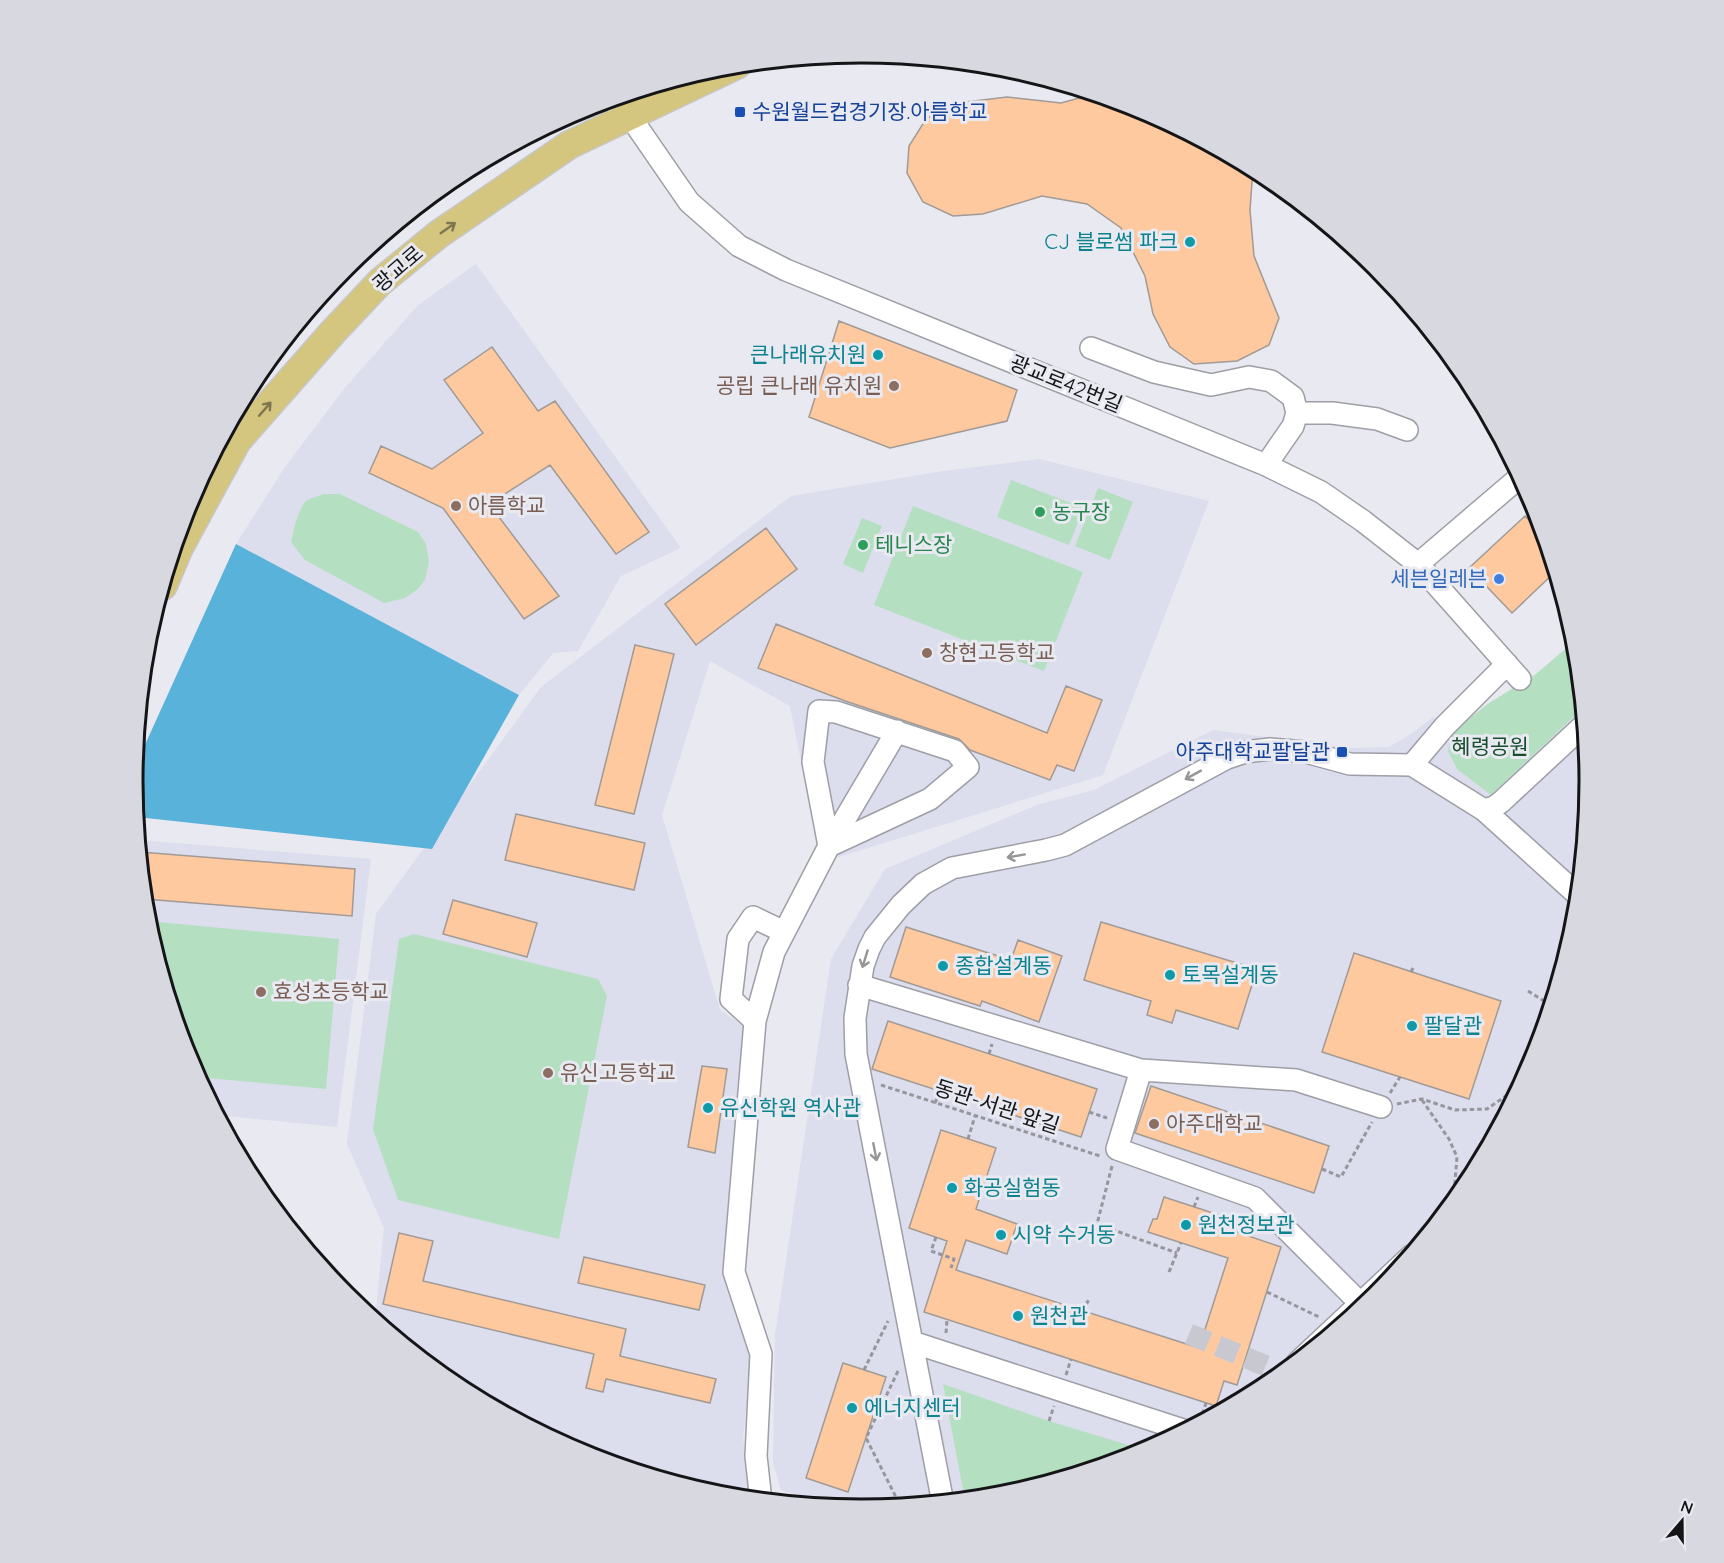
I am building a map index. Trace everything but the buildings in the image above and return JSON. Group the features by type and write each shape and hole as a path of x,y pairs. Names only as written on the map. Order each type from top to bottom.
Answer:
{"main road":[{"name":"광교로","path":"191,525 237,441 380,282 439,234 569,145 620,107 674,88"}],"street":[{"name":"광교로42번길","path":"620,107 689,202 739,246 786,270 1266,465 1321,492 1363,520 1418,564 1513,671 1445,726 1412,765"},
{"path":"1091,348 1154,372 1211,385 1249,377 1271,381 1293,397 1297,413 1293,426 1266,465"},
{"path":"1297,413 1332,413 1377,419 1407,430"},
{"path":"1418,564 1514,482"},
{"path":"819,711 836,712 955,751 968,767 930,799 829,846 813,762 819,711"},
{"path":"1484,810 1502,802 1578,730"},
{"path":"760,1493 756,1456 760,1354 734,1272 755,1021 774,952 829,846 897,731"},
{"path":"942,1495 856,1054 855,1018 859,984 868,949 901,905 923,885 952,868 1046,850 1065,844 1227,758 1245,752 1270,749 1306,752 1350,764 1412,765 1484,810 1572,890"},
{"path":"755,1021 731,999 738,939 753,917 784,932"},
{"path":"859,984 1141,1070 1296,1080 1381,1107"},
{"path":"1141,1070 1115,1155 1255,1198 1358,1302"},
{"path":"912,1342 1176,1428"}],"path":[{"path":"1528,991 1545,1002"},
{"name":"동관-서관 앞길","path":"861,1079 975,1116 1115,1155"},
{"path":"935,1103 940,1091"},
{"path":"1322,1169 1341,1178 1381,1107 1422,1099 1455,1110 1487,1108 1508,1094"},
{"path":"1422,1099 1449,1139 1457,1157 1454,1187"},
{"path":"968,1139 975,1116"},
{"path":"1115,1155 1097,1224 1177,1253"},
{"path":"936,1237 931,1251 954,1259 951,1268"},
{"path":"1169,1272 1181,1243"},
{"path":"1267,1293 1334,1324"},
{"path":"1083,1311 1089,1299"},
{"path":"864,1370 888,1321"},
{"path":"897,1499 866,1438 912,1342"},
{"path":"1202,1414 1206,1402"}],"shaded area":[{"name":"아름학교","path":"476,264 681,548 621,576 578,651 553,653 519,695 236,544 285,467 344,389 418,305"},
{"name":"유신고등학교","path":"1039,459 1209,501 1103,775 839,857 818,845 790,706 710,661 662,815 720,1010 744,1026 726,1275 752,1360 743,1437 749,1491 676,1476 587,1445 503,1404 425,1352 376,1311 384,1228 347,1144 376,914 541,687 791,496 944,471"},
{"name":"아주대학교","path":"1577,714 1580,782 1579,828 1574,875 1567,922 1542,1012 1526,1056 1484,1141 1432,1219 1370,1290 1299,1352 1221,1404 1180,1426 1093,1462 1048,1476 956,1494 862,1500 799,1497 781,1490 773,1463 775,1335 831,959 885,869 1037,805 1094,790 1213,730 1350,748 1389,747 1433,717 1453,731 1491,795"},
{"name":"효성초등학교","path":"146,841 371,859 337,1127 227,1116 198,1056 168,967 157,922"}],"green space":[{"name":"농구장","path":"1011,480 1084,508 1069,545 997,517"},
{"name":"농구장","path":"1098,488 1133,502 1110,560 1075,546"},
{"path":"324,494 340,494 418,532 426,544 429,562 425,580 418,589 405,598 384,603 305,560 291,542 296,521 306,501"},
{"path":"913,506 1083,572 1044,671 874,605"},
{"name":"테니스장","path":"862,518 882,526 863,573 843,564"},
{"name":"혜령공원","path":"1568,647 1577,714 1491,795 1457,769 1448,751 1453,731 1489,703 1536,674"},
{"path":"157,922 339,939 326,1089 208,1078 182,1012"},
{"path":"414,934 598,979 607,996 559,1239 398,1200 373,1129 399,939"},
{"path":"943,1384 1049,1421 1133,1446 1048,1476 964,1493"}],"water":[{"path":"236,544 519,695 432,849 145,818 145,746"}],"tunnel":[{"path":"1189,1334 1274,1370"}],"place":[{"name":"수원월드컵경기장.아름학교","path":"740,112"},
{"name":"CJ 블로썸 파크","path":"1190,242"},
{"name":"큰나래유치원","path":"878,355"},
{"name":"공립 큰나래 유치원","path":"894,386"},
{"name":"아름학교","path":"456,506"},
{"name":"농구장","path":"1040,512"},
{"name":"테니스장","path":"863,545"},
{"name":"세븐일레븐","path":"1499,579"},
{"name":"창현고등학교","path":"927,653"},
{"name":"아주대학교팔달관","path":"1342,752"},
{"name":"종합설계동","path":"943,966"},
{"name":"토목설계동","path":"1170,975"},
{"name":"효성초등학교","path":"261,992"},
{"name":"팔달관","path":"1412,1026"},
{"name":"유신고등학교","path":"548,1073"},
{"name":"유신학원 역사관","path":"708,1108"},
{"name":"아주대학교","path":"1154,1124"},
{"name":"화공실험동","path":"952,1188"},
{"name":"원천정보관","path":"1186,1225"},
{"name":"시약 수거동","path":"1001,1235"},
{"name":"원천관","path":"1018,1316"},
{"name":"에너지센터","path":"852,1408"}]}
